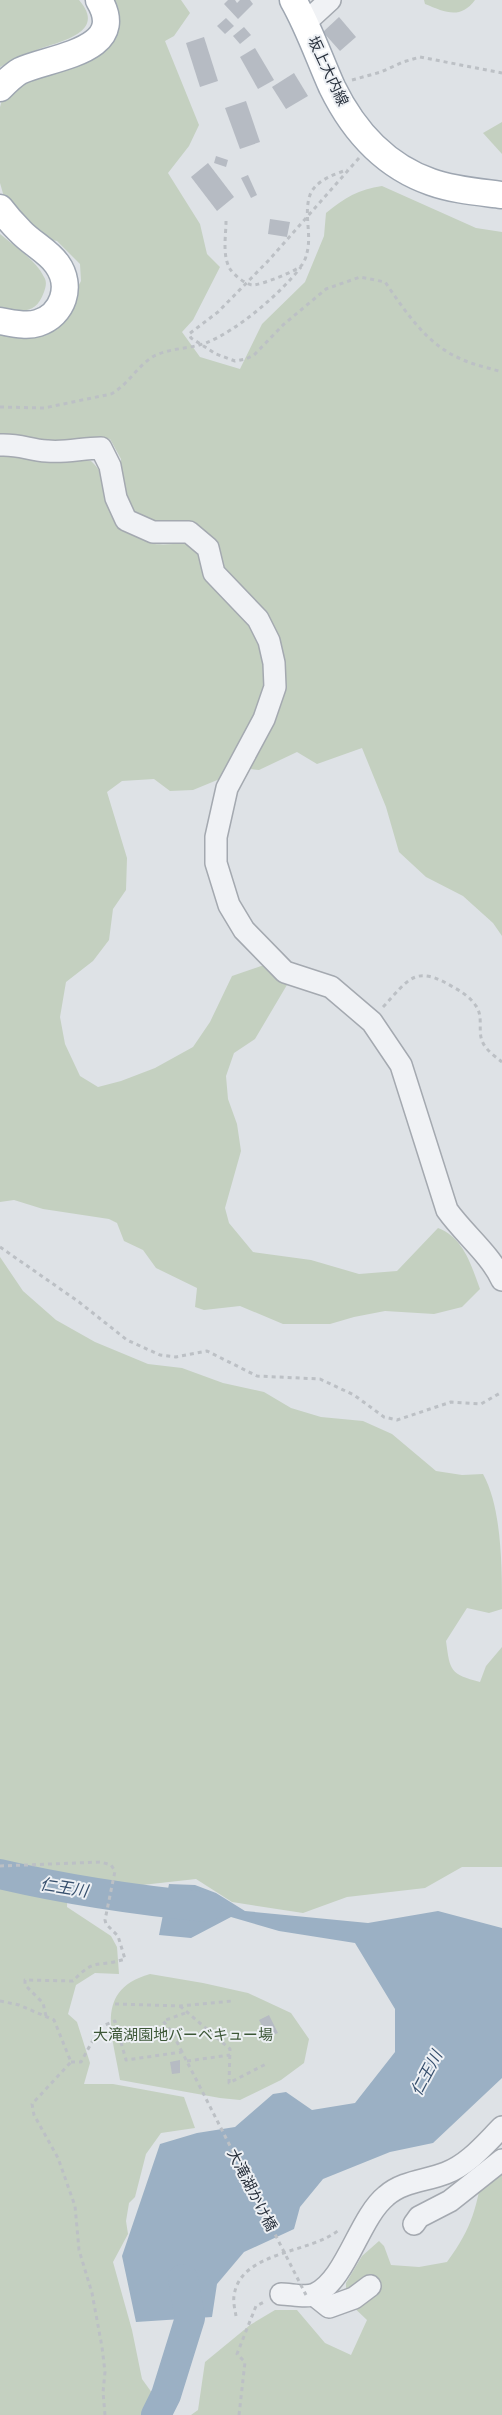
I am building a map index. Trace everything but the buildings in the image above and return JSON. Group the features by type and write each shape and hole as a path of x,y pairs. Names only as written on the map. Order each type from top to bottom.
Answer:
{"main road":[{"path":"0,88 18,72 46,60 77,54 87,49 98,39 105,20 103,7 99,0"},
{"name":"坂上大内線","path":"299,11 333,88 350,119 373,148 388,161 432,183 502,195"},
{"path":"0,208 20,232 57,264 64,278 65,293 59,308 46,320 25,324 0,321"}],"street":[{"path":"299,11 330,0"},
{"path":"0,445 17,444 45,451 72,452 82,448 101,448 110,466 116,498 126,520 153,532 189,532 208,548 214,573 258,619 274,663 275,687 264,719 227,788 216,837 216,863 229,905 244,930 285,972 331,987 372,1022 401,1065 447,1210 460,1228 496,1268 502,1280"},
{"path":"281,2294 310,2295 329,2286 385,2196 397,2188 445,2174 463,2165 502,2127"},
{"path":"414,2224 419,2217 450,2201 502,2160"},
{"path":"310,2295 328,2306 354,2298 370,2286"}],"path":[{"path":"333,88 360,76 382,72 403,62 420,58 502,73"},
{"path":"373,148 347,170 218,312 189,334 191,338 235,361 254,355 283,325 326,289 360,277 385,282 411,319 433,343 461,359 502,372"},
{"path":"0,407 44,408 111,394 119,390 148,360 157,355 201,344 233,331 290,281 301,267 307,255 309,234 306,217 310,195 316,186 333,175 347,170"},
{"path":"226,221 225,254 228,265 232,272 246,283 255,285 301,267"},
{"path":"372,1022 404,985 416,976 428,975 437,977 462,992 476,1005 480,1014 481,1037 484,1046 502,1062"},
{"path":"0,1247 79,1302 127,1340 160,1355 176,1357 207,1351 258,1376 320,1378 354,1395 384,1417 397,1420 450,1402 481,1404 502,1392"},
{"path":"0,1866 101,1862 111,1865 115,1871 104,1920 118,1936 124,1959 109,1964 97,1963 85,1969 73,1981 25,1980 25,1985 43,2003 47,2017"},
{"path":"0,2001 19,2005 54,2020 71,2062"},
{"path":"115,2004 180,2006 232,2001"},
{"path":"180,2006 230,2049 230,2083 266,2064"},
{"name":"大滝湖かけ橋","path":"188,2012 163,2021 172,2032 198,2085 310,2295"},
{"path":"105,2415 103,2392 106,2372 92,2293 79,2250 75,2206 58,2158 34,2115 32,2104 71,2062 81,2062 100,2027 115,2021 126,2060 182,2052"},
{"path":"187,2061 230,2055"},
{"path":"236,2316 233,2297 238,2284 254,2266 269,2258 331,2237 346,2223"},
{"path":"240,2415 245,2362 237,2354 256,2306 281,2294"}],"green space":[{"path":"0,0 79,0 86,11 88,20 85,27 78,34 0,67"},
{"path":"110,0 181,0 190,13 174,36 165,41 199,125 189,146 168,173 200,224 207,254 220,267 193,320 182,332 200,357 240,369 262,324 305,282 324,236 326,213 359,192 382,186 476,228 502,232 502,936 493,923 463,896 426,877 399,852 386,807 362,748 317,764 297,752 259,770 243,768 281,678 221,571 212,538 140,527 121,488 121,459 110,439 99,437 37,445 0,436 0,335 8,335 64,313 81,281 80,264 57,241 43,238 4,197 0,183 0,107 2,100 20,80 99,53"},
{"path":"424,0 475,0 464,10 446,12 425,4"},
{"path":"502,122 502,154 483,133"},
{"path":"0,234 36,265 45,279 46,284 40,300 36,305 27,310 0,307"},
{"path":"0,449 91,461 99,470 111,509 122,527 150,543 196,545 261,636 268,690 227,776 193,790 170,791 154,779 122,781 107,792 127,858 126,890 113,909 109,940 93,961 66,982 60,1017 65,1044 80,1076 98,1087 121,1081 155,1068 193,1047 210,1022 232,976 264,965 294,973 255,1039 234,1053 226,1076 228,1099 237,1124 241,1151 225,1208 229,1223 253,1252 311,1260 359,1274 397,1271 438,1228 454,1238 460,1245 470,1262 480,1289 462,1307 434,1314 385,1311 330,1324 283,1324 240,1306 204,1310 195,1307 197,1288 156,1268 143,1250 124,1241 117,1223 109,1219 43,1209 14,1200 0,1202"},
{"path":"0,1257 23,1291 56,1320 95,1342 148,1364 182,1368 223,1383 264,1392 291,1408 321,1417 363,1421 392,1434 436,1471 462,1475 483,1474 494,1504 500,1539 502,1609 489,1613 467,1608 446,1641 453,1670 480,1682 486,1666 502,1647 502,1867 462,1867 425,1888 347,1897 303,1913 232,1902 196,1879 133,1886 90,1878 68,1879 67,1907 111,1936 117,1947 119,1974 95,1973 76,1985 68,2014 77,2022 90,2063 84,2084 113,2084 184,2097 195,2128 161,2133 146,2154 135,2197 129,2203 126,2221 128,2234 113,2262 132,2330 142,2379 168,2415 0,2415"},
{"name":"大滝湖園地バーベキュー場","path":"150,1974 248,1993 291,2013 309,2039 304,2063 281,2080 240,2100 120,2080 111,2031 111,2016 114,2003 120,1991 132,1981"},
{"path":"502,2156 502,2415 191,2415 198,2410 205,2362 250,2325 275,2310 297,2310 325,2343 351,2355 367,2320 346,2300 346,2283 362,2256 379,2241 384,2246 391,2265 419,2267 447,2262 463,2238 473,2216 484,2164"}],"water":[{"path":"169,1884 195,1885 216,1893 245,1911 368,1923 438,1911 502,1928 502,2078 433,2143 390,2152 323,2179 300,2207 294,2229 244,2252 217,2284 212,2317 136,2322 122,2256 160,2144 197,2133 235,2127 273,2094 286,2092 312,2110 355,2103 395,2052 395,2009 355,1943 279,1931 231,1917 191,1938 159,1935"}],"waterway":[{"name":"仁王川","path":"0,1874 103,1894 207,1907"},
{"name":"仁王川","path":"156,2415 166,2395 190,2318 183,2279"}]}
